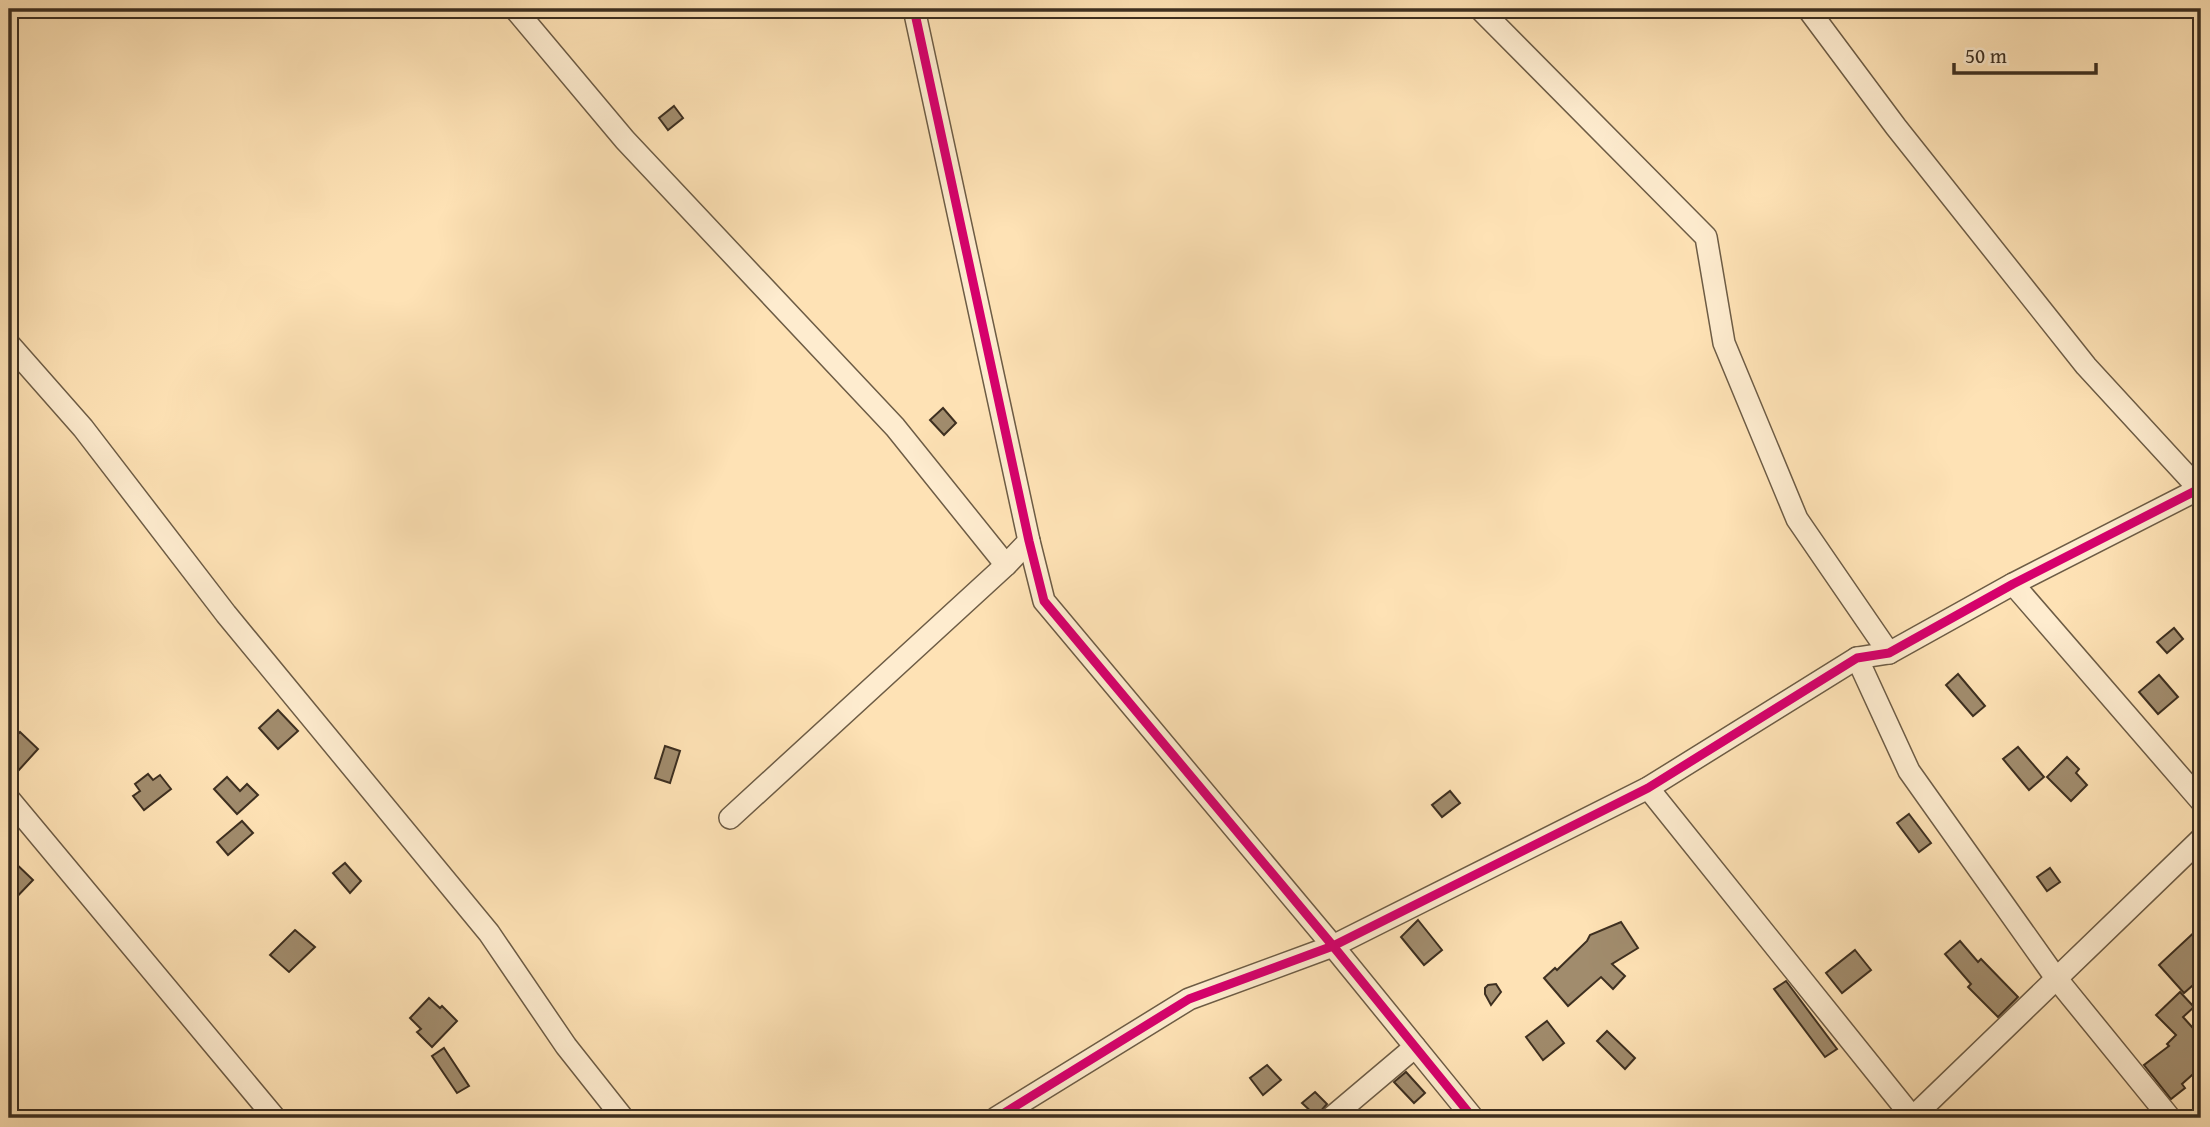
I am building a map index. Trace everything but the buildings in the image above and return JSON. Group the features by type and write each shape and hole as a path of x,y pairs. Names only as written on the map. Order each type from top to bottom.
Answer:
{"street":[{"path":"514,9 625,140 895,427 1006,565"},
{"path":"914,9 1044,601 1473,1118"},
{"path":"1480,9 1706,237 1724,343 1797,519 1889,653"},
{"path":"1005,1116 1189,999 1333,946 1648,788 1857,658 1889,653 2013,584 2201,490 2085,366 1896,127 1808,9"},
{"path":"9,344 83,428 226,614 489,933 566,1046 623,1118"},
{"path":"730,818 1029,541"},
{"path":"2013,584 2201,801"},
{"path":"1857,658 1909,771 2056,978 2170,1118"},
{"path":"1648,788 1913,1118 2201,839"},
{"path":"9,799 275,1118"},
{"path":"1331,1118 1415,1047"}],"cycle path":[{"path":"914,9 1044,601 1473,1118"},
{"path":"996,1118 1189,999 1333,946 1648,788 1857,658 1889,653 2013,584 2201,488"}]}
